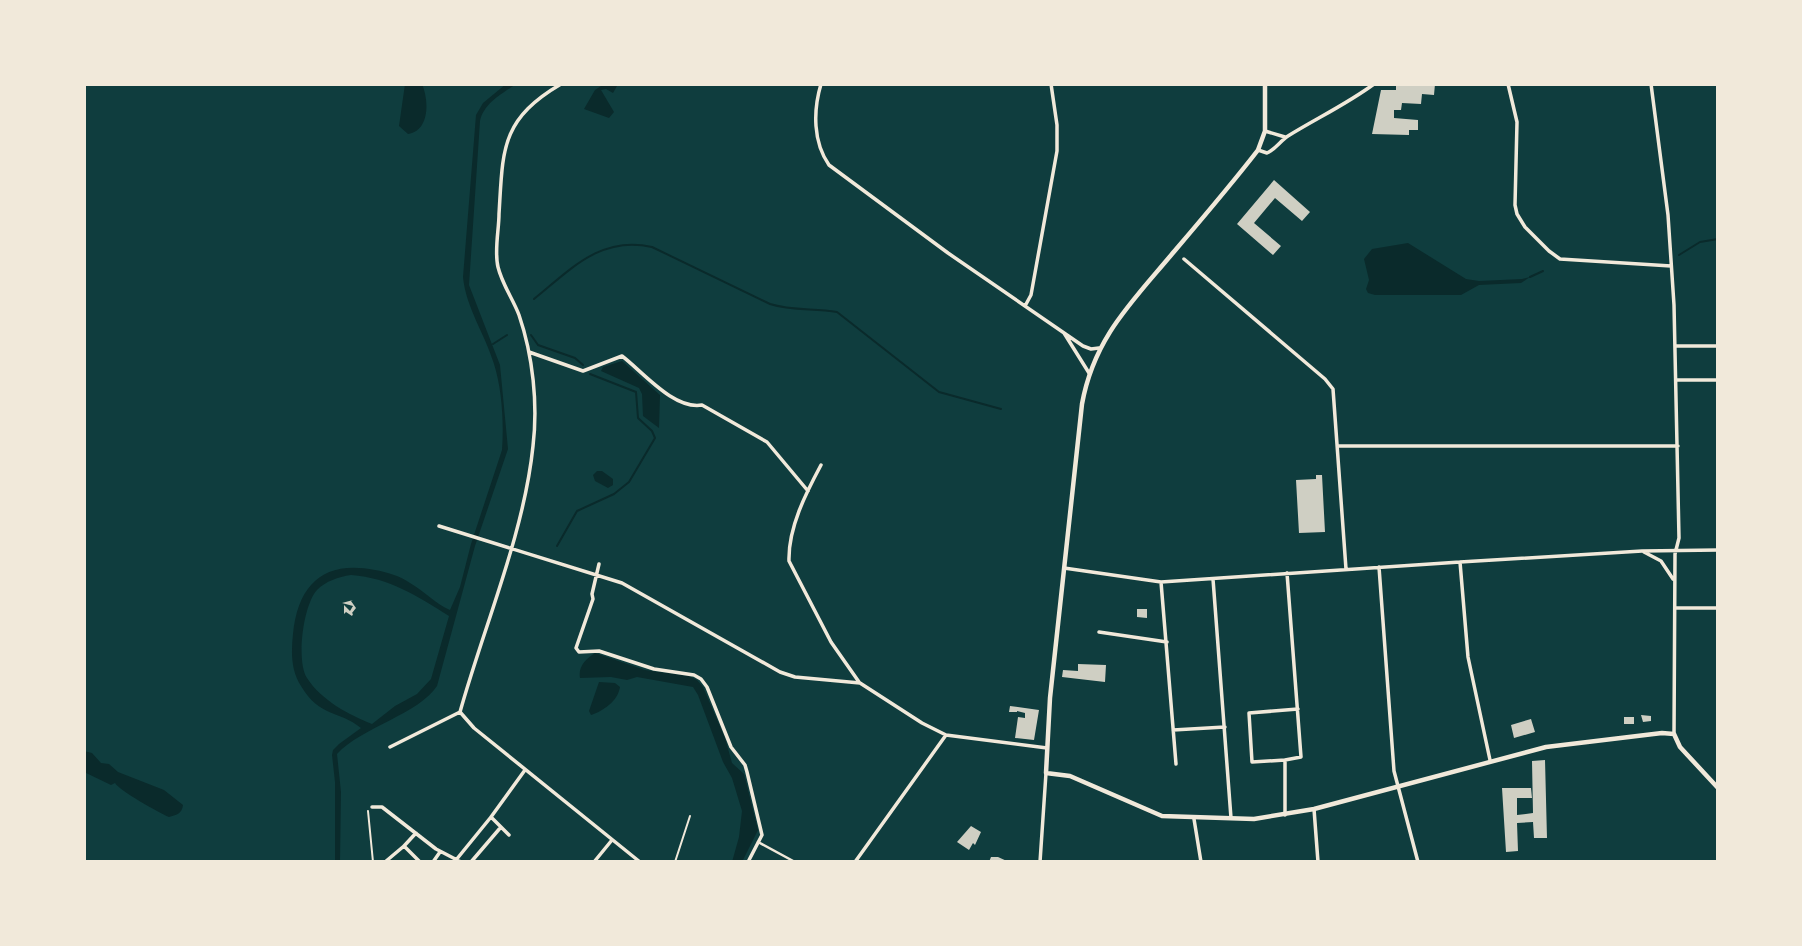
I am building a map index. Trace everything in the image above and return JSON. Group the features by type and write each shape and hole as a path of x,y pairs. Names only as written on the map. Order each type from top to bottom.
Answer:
{"street":[{"path":"390,747 460,712 510,548 531,465 536,424 529,352 519,316 497,264 502,160 505,144 517,119 536,100 561,84"},
{"path":"821,84 816,134 818,146 829,165 948,253 1087,349 1099,348"},
{"path":"1026,306 1031,295 1057,151 1052,84"},
{"path":"1040,862 1049,698 1082,404 1088,373 1099,348 1128,306 1258,150 1265,131 1265,84"},
{"path":"1258,150 1267,153 1273,150 1285,137 1337,110 1374,84"},
{"path":"1507,84 1517,122 1516,205 1520,222 1560,259 1671,266"},
{"path":"1651,84 1668,215 1676,346 1679,545 1675,581 1674,734 1680,747 1718,788"},
{"path":"1265,131 1285,137"},
{"path":"1184,259 1330,384 1335,395 1346,569"},
{"path":"1062,332 1085,364 1088,373"},
{"path":"1676,346 1718,346"},
{"path":"529,352 583,371 622,355 665,393 694,407 702,405 759,436 778,453 808,491"},
{"path":"1677,380 1718,380"},
{"path":"1338,446 1678,446"},
{"path":"821,465 808,491 793,536 789,561 831,642 860,683 914,719 946,735 1047,748"},
{"path":"439,526 596,574 640,591 780,672 795,677 860,683"},
{"path":"1064,568 1161,582 1642,551 1718,550"},
{"path":"1642,551 1661,561 1675,581"},
{"path":"1460,562 1468,657 1490,760"},
{"path":"599,564 593,599 576,648 579,652 599,651 654,669 685,673 701,679 707,687 731,747 745,765 761,826 762,835 748,862"},
{"path":"1379,567 1394,771 1418,862"},
{"path":"1287,573 1298,709 1301,757 1252,762 1249,713 1298,709"},
{"path":"1213,579 1231,820"},
{"path":"1161,582 1175,764"},
{"path":"1675,608 1718,608"},
{"path":"1099,632 1167,642"},
{"path":"460,712 474,728 640,862"},
{"path":"1173,730 1225,727"},
{"path":"1046,773 1070,776 1162,816 1231,820 1286,815 1490,760 1568,742 1649,733 1674,734"},
{"path":"855,862 946,735"},
{"path":"1285,760 1286,815"},
{"path":"372,807 382,807 440,852 458,861 525,770"},
{"path":"1314,808 1318,862"},
{"path":"491,817 509,835"},
{"path":"1194,818 1200,862"},
{"path":"471,862 501,827"},
{"path":"385,862 416,833"},
{"path":"594,862 612,840"},
{"path":"758,842 795,862"},
{"path":"404,846 420,862"},
{"path":"433,862 440,852"}],"lane":[{"path":"675,862 690,816"}],"path":[{"path":"372,807 367,814 373,862"}],"water":[{"path":"405,84 422,84 426,98 424,121 415,132 408,134 399,126"},
{"path":"506,84 516,84 489,104 480,121 469,285 500,365 508,449 475,546 437,686 417,705 361,736 337,754 341,792 340,862 335,862 335,782 332,755 339,744 361,728 315,704 301,686 292,661 296,616 308,589 328,573 341,569 357,568 393,575 450,610 460,587 503,440 497,374 468,299 463,277 476,115 483,103","holes":["341,577 365,577 403,589 449,616 431,679 417,694 395,706 372,724 345,711 320,693 307,678 302,660 305,620 317,590"]},
{"path":"604,84 617,86 613,93 606,89 601,90 614,112 609,118 584,109 595,90"},
{"path":"1408,243 1466,279 1479,281 1530,277 1521,283 1479,285 1461,295 1368,293 1366,289 1369,280 1364,259 1372,249"},
{"path":"622,361 660,395 659,428 643,416 642,394 639,388 601,371 603,367"},
{"path":"602,471 613,479 613,485 608,488 595,481 593,475"},
{"path":"595,653 645,670 689,676 703,687 725,738 732,763 744,774 758,830 742,862 732,862 742,811 732,778 693,687 637,677 627,680 611,677 580,678 583,663"},
{"path":"599,682 615,683 620,687 619,692 609,705 591,715 589,711"},
{"path":"84,751 92,753 101,763 109,764 118,772 164,790 183,805 181,810 169,817 131,796 115,783 111,785 84,772"}],"building":[{"path":"1396,84 1435,84 1434,95 1422,94 1421,104 1402,103 1401,110 1394,110 1394,118 1418,120 1418,130 1409,130 1409,135 1372,134 1381,90 1396,90"},
{"path":"1274,180 1310,212 1302,221 1275,198 1254,223 1281,246 1273,255 1237,224"},
{"path":"1316,475 1322,475 1325,532 1299,533 1296,480 1316,479"},
{"path":"353,600 351,601 356,608 352,616 346,612 344,614 344,605 350,611 353,606 342,603"},
{"path":"1137,609 1147,609 1147,618 1137,617"},
{"path":"1078,664 1106,665 1105,682 1062,677 1063,670 1078,671"},
{"path":"1010,706 1039,710 1034,740 1015,738 1018,717 1025,718 1025,713 1009,712"},
{"path":"1641,715 1651,716 1651,721 1643,722"},
{"path":"1624,717 1634,717 1634,724 1624,724"},
{"path":"1531,719 1535,732 1514,738 1511,725"},
{"path":"1545,760 1547,838 1534,838 1533,822 1517,823 1518,851 1506,852 1502,788 1531,788 1532,798 1517,798 1517,815 1533,813 1532,761"},
{"path":"971,826 981,832 975,845 973,843 969,850 957,842"},
{"path":"991,857 998,857 1009,862 989,862"}],"waterway":[{"path":"1679,255 1700,242 1718,239"},
{"path":"534,299 574,267 602,251 617,246 652,247 770,304 837,312 939,392 1001,409"},
{"path":"1530,277 1543,271"},
{"path":"493,344 507,335"},
{"path":"531,335 538,345 575,358 583,365"},
{"path":"557,546 577,511 614,494 629,482 655,438 652,431 638,418 636,392 590,374"}]}
